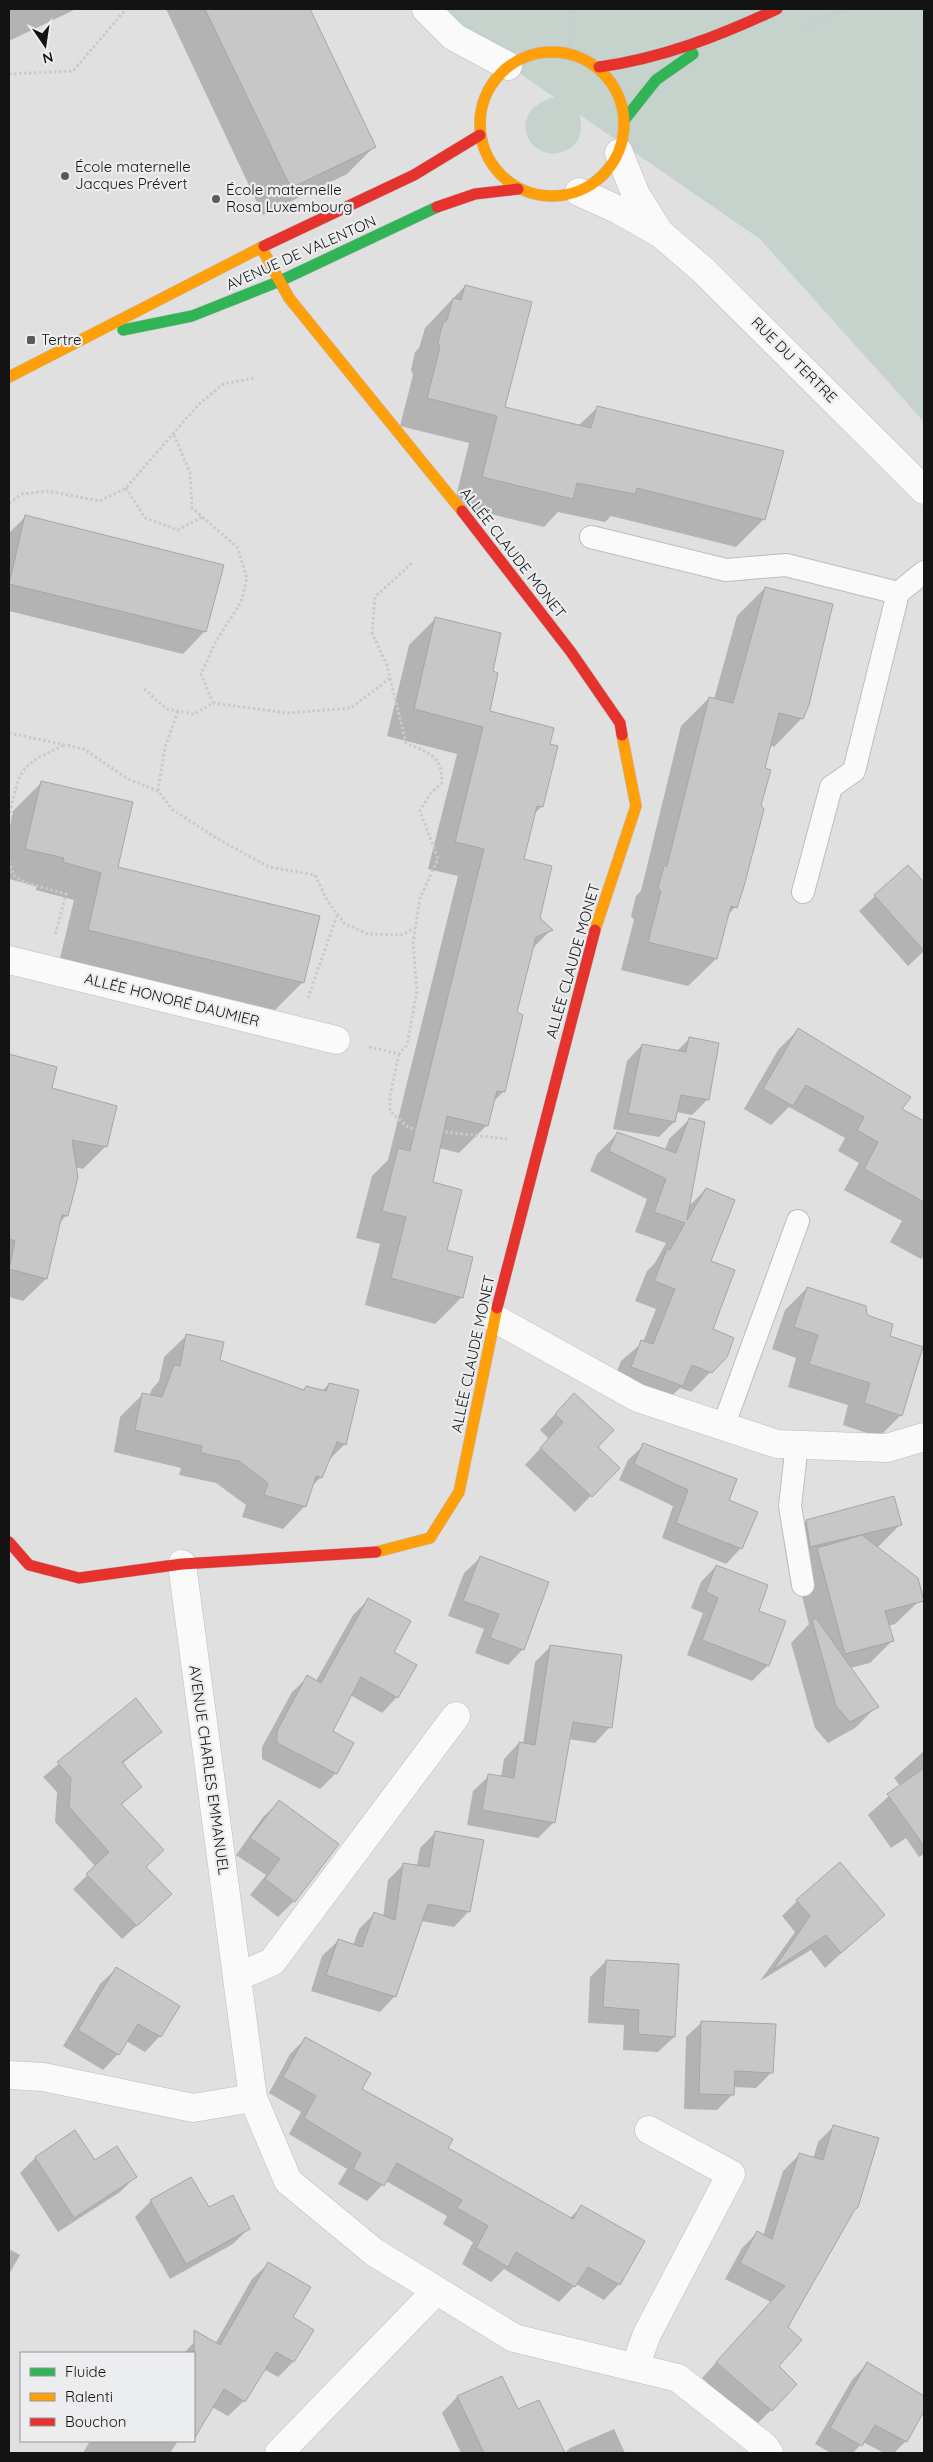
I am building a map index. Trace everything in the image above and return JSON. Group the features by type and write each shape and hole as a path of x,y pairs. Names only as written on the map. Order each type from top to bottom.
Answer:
{"street":[{"path":"426,9 454,37 508,66"},
{"path":"625,119 656,80 715,39 776,9"},
{"path":"599,68 645,61 715,39"},
{"path":"538,52 570,53 599,68 619,93 625,119 624,139 619,153 605,174 579,192 548,197 532,194 518,189 492,166 480,135 480,109 490,85 508,66 538,52"},
{"name":"AVENUE DE VALENTON","path":"9,376 92,336 260,247 414,175 480,135"},
{"name":"RUE DU TERTRE","path":"619,153 636,195 660,234"},
{"name":"AVENUE DE VALENTON","path":"92,336 192,316 280,281 435,208 475,194 518,189"},
{"name":"RUE DU TERTRE","path":"579,192 619,210 660,234 704,270 924,490"},
{"name":"ALLÉE CLAUDE MONET","path":"9,1542 29,1565 79,1578 182,1564 374,1553 430,1538 459,1492 494,1318 593,937 636,806 620,723 571,652 498,555 289,298 260,247"},
{"name":"ALLÉE HONORÉ DAUMIER","path":"9,960 336,1040"},
{"path":"494,1318 638,1398 777,1444 887,1448 924,1437"},
{"name":"AVENUE CHARLES EMMANUEL","path":"182,1564 253,2098 288,2181 374,2252 514,2338 678,2378 764,2446 769,2453"},
{"path":"237,1977 272,1962 456,1716"},
{"path":"9,2075 43,2077 193,2108 253,2098"},
{"path":"635,2367 646,2334 731,2174 649,2130"},
{"path":"279,2453 436,2291"}],"lane":[{"path":"590,537 726,570 786,565 898,594"},
{"path":"803,892 831,787 854,771 898,594 924,572"},
{"path":"723,1426 798,1221"},
{"path":"797,1444 790,1506 803,1585"}],"path":[{"path":"9,74 72,71 126,9"},
{"path":"570,53 571,9"},
{"path":"9,502 22,494 47,491 100,501 126,488 199,404 222,384 254,378"},
{"path":"174,435 190,473 192,508 237,547 247,578 241,602 215,643 201,674 213,703"},
{"path":"126,488 145,518 178,530 202,517"},
{"path":"412,564 375,596 372,633 387,665 406,743 434,755 442,769 442,783 430,794 420,811 438,859 420,898 413,943 417,991 407,1045 399,1054 390,1096 390,1111 409,1128 539,1144"},
{"path":"144,690 167,709 194,714 213,703 287,713 351,708 390,678"},
{"path":"158,791 165,747 178,711"},
{"path":"9,733 84,749 128,779 158,791 173,810 218,839 269,867 316,875 328,902 345,924 368,934 401,935 416,928"},
{"path":"9,818 19,774 36,758 65,745"},
{"path":"9,861 13,874 26,883 66,894 46,969"},
{"path":"297,1030 337,914"},
{"path":"336,1040 399,1054"}],"shaded area":[{"path":"426,9 924,9 924,422 760,239 580,115 579,138 569,149 556,153 544,152 534,146 528,137 525,126 528,115 537,105 554,97"}],"building":[{"path":"205,9 310,9 376,147 291,188"},
{"path":"465,285 532,302 505,407 591,428 597,406 784,451 765,520 637,488 635,494 577,483 573,499 482,477 497,416 427,398 440,347 438,342 443,323 447,320 453,298 461,300"},
{"path":"25,515 224,565 206,632 9,584"},
{"path":"765,587 833,604 809,705 803,719 779,713 765,768 771,770 761,805 764,809 745,883 737,908 731,906 717,959 648,942 661,891 658,888 664,866 667,866 709,697 733,703"},
{"path":"435,617 501,633 493,671 498,673 490,711 554,728 550,744 558,746 543,807 537,806 524,859 552,866 540,918 553,930 536,937 517,1012 523,1015 505,1092 497,1091 488,1126 447,1116 433,1182 462,1190 447,1250 473,1257 463,1298 391,1278 406,1217 382,1211 398,1148 410,1151 484,849 455,842 483,727 414,709"},
{"path":"41,781 133,802 118,867 320,916 304,983 88,930 101,873 63,862 64,858 25,849"},
{"path":"908,865 924,882 924,951 874,895"},
{"path":"798,1028 911,1097 902,1109 924,1121 924,1202 864,1169 878,1142 857,1130 864,1117 806,1085 793,1106 763,1089"},
{"path":"689,1037 719,1043 709,1100 681,1095 675,1122 628,1113 642,1044 686,1052"},
{"path":"9,1054 57,1067 52,1088 117,1106 107,1147 72,1140 78,1177 68,1216 62,1215 47,1279 9,1269 15,1241 9,1239"},
{"path":"689,1118 705,1122 687,1220 706,1188 735,1200 711,1261 735,1270 713,1329 734,1338 727,1357 712,1373 692,1365 683,1386 631,1367 641,1340 653,1344 675,1289 654,1281 667,1249 670,1250 685,1223 654,1212 666,1179 609,1151 617,1132 676,1153"},
{"path":"807,1287 866,1306 867,1315 893,1324 890,1336 923,1347 902,1416 864,1403 870,1383 809,1364 818,1335 794,1327"},
{"path":"186,1334 224,1342 220,1360 304,1390 306,1386 326,1391 329,1383 359,1390 346,1445 337,1442 322,1478 316,1476 306,1507 264,1495 268,1483 239,1461 201,1453 202,1446 135,1430 142,1393 162,1397 174,1365 180,1366"},
{"path":"574,1393 614,1430 598,1447 620,1468 592,1497 540,1448 563,1422 555,1414"},
{"path":"643,1443 737,1479 729,1500 758,1512 742,1549 676,1523 688,1490 634,1464"},
{"path":"894,1496 902,1525 810,1547 806,1520"},
{"path":"862,1535 918,1578 924,1601 885,1611 894,1641 845,1654 817,1548"},
{"path":"480,1556 549,1582 524,1650 490,1638 499,1614 463,1601"},
{"path":"716,1565 768,1585 759,1611 786,1621 769,1666 702,1640 718,1598 706,1592"},
{"path":"368,1598 411,1621 394,1652 417,1665 398,1698 361,1677 333,1731 354,1743 337,1774 277,1743 277,1731 307,1675 321,1683"},
{"path":"816,1618 879,1707 850,1722 836,1706 812,1620"},
{"path":"550,1645 622,1655 612,1728 573,1722 555,1823 482,1810 488,1774 514,1778 519,1742 535,1745"},
{"path":"136,1698 162,1732 122,1762 142,1787 121,1804 164,1850 146,1867 172,1894 137,1926 86,1874 109,1852 69,1807 71,1778 57,1762"},
{"path":"924,1768 924,1846 887,1794"},
{"path":"279,1800 339,1844 295,1902 265,1879 280,1859 250,1838"},
{"path":"435,1831 484,1840 470,1912 428,1904 396,1997 326,1975 338,1939 362,1947 374,1912 395,1920 403,1863 429,1867"},
{"path":"840,1862 885,1915 841,1953 826,1935 773,1970 810,1916 796,1900"},
{"path":"606,1960 679,1964 675,2037 638,2034 639,2010 603,2007"},
{"path":"116,1967 180,2006 161,2037 138,2024 119,2055 78,2030"},
{"path":"701,2021 776,2024 773,2073 735,2071 734,2095 699,2094"},
{"path":"305,2037 371,2073 362,2089 453,2139 448,2148 573,2219 581,2205 645,2241 620,2285 588,2267 575,2287 516,2252 508,2267 476,2248 488,2226 457,2208 462,2200 397,2163 384,2186 353,2169 361,2153 304,2118 316,2096 283,2077"},
{"path":"833,2125 879,2138 858,2207 788,2327 802,2340 779,2366 797,2384 772,2411 716,2362 785,2286 740,2263 757,2231 772,2239 799,2153 823,2160"},
{"path":"75,2130 95,2160 117,2146 137,2177 74,2218 35,2157"},
{"path":"191,2177 209,2207 233,2195 250,2229 186,2264 150,2200"},
{"path":"268,2262 311,2287 293,2317 314,2330 294,2362 276,2352 245,2402 224,2389 195,2437 194,2330 220,2345"},
{"path":"867,2362 924,2396 924,2411 907,2442 875,2425 862,2446 830,2428"},
{"path":"502,2376 518,2409 539,2400 565,2453 484,2453 457,2396"}],"traffic: fast":[{"path":"625,119 656,80 693,54"},
{"path":"123,330 192,316 280,281 437,207"}],"traffic: slow":[{"path":"552,52 580,57 603,73 619,96 624,124 619,152 603,175 580,191 552,196 524,191 501,175 485,152 480,124 485,96 501,73 524,57 552,52"},
{"path":"9,377 264,246"},
{"path":"261,247 289,298 462,511"},
{"path":"595,930 636,806 622,735"},
{"path":"376,1552 430,1538 459,1492 497,1308"}],"traffic: jam":[{"path":"599,67 646,58 690,45 777,9"},
{"path":"264,246 414,175 480,135"},
{"path":"437,207 475,194 518,189"},
{"path":"462,511 571,652 620,723 622,735"},
{"path":"497,1308 595,930"},
{"path":"9,1542 29,1565 79,1578 182,1564 376,1552"}],"place":[{"name":"École maternelle Jacques Prévert","path":"65,176"},
{"name":"École maternelle Rosa Luxembourg","path":"216,199"},
{"name":"Tertre","path":"31,340"}]}
